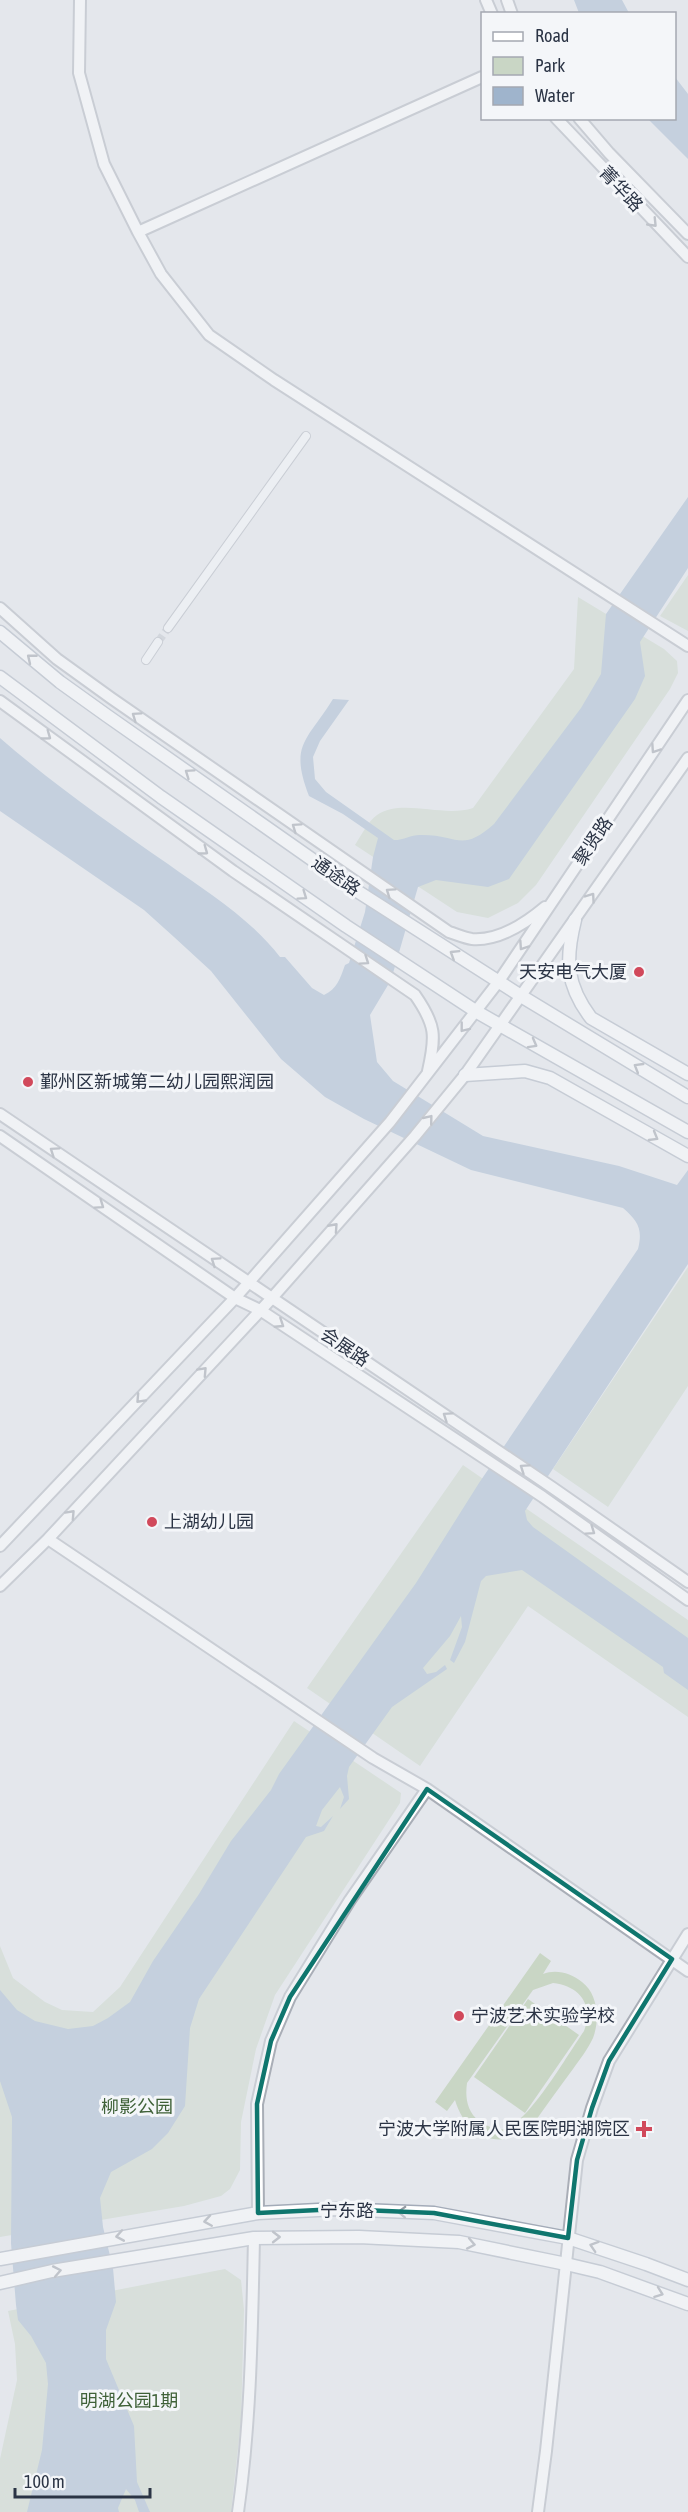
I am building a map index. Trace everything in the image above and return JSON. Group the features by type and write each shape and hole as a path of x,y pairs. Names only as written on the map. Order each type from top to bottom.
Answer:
{"main road":[{"name":"通途路","path":"0,632 60,682 105,715 357,891 521,996 688,1098"},
{"name":"通途路","path":"0,677 161,797 346,926 500,1026 688,1132"},
{"path":"574,920 568,961 572,984 581,1005 591,1018 688,1074"},
{"path":"465,1075 525,1071 550,1078 688,1156"},
{"name":"宁东路","path":"0,2259 258,2213 338,2209 434,2213 568,2238 688,2280"},
{"name":"宁东路","path":"0,2283 52,2271 254,2238 359,2237 459,2242 600,2272 688,2304"}],"street":[{"path":"80,0 80,73 104,164 161,274 209,335 284,387 688,646"},
{"path":"138,232 481,78"},
{"name":"菁华路","path":"558,120 688,257"},
{"path":"581,120 624,169 688,234"},
{"path":"168,628 306,436"},
{"path":"0,608 57,658 84,678 449,932 472,939 494,936 530,920 555,898"},
{"path":"146,660 158,642"},
{"name":"聚贤路","path":"0,1546 235,1298 390,1122 499,981 688,700"},
{"path":"0,701 233,872 415,995 429,1016 434,1039 427,1076"},
{"name":"聚贤路","path":"0,1586 48,1539 272,1298 415,1136 465,1075 688,758"},
{"name":"会展路","path":"0,1114 688,1582"},
{"name":"会展路","path":"0,1136 235,1298 260,1311 543,1497 688,1600"},
{"path":"48,1539 374,1758 427,1789 688,1971"},
{"path":"258,2213 257,2104 271,2041 290,1997 350,1900 427,1789"},
{"path":"538,2512 577,2160 591,2108 609,2061 688,1934"},
{"path":"238,2512 246,2454 251,2373 254,2238"}],"highlighted area":[{"path":"427,1789 672,1959 609,2061 577,2160 568,2238 434,2213 338,2209 258,2213 257,2104 271,2041 290,1997"}],"green space":[{"path":"688,575 688,631 660,616"},
{"path":"578,597 664,649 677,661 678,673 670,689 536,885 518,903 488,918 457,912 355,845 371,821 387,810 410,808 449,811 473,808 574,669"},
{"path":"688,1267 688,1386 608,1507 553,1469"},
{"path":"463,1465 688,1620 688,1717 528,1606 420,1766 307,1688"},
{"name":"柳影公园","path":"294,1721 401,1793 400,1803 275,1995 256,2049 241,2122 240,2170 230,2189 221,2196 184,2206 0,2237 0,1946 13,1978 45,2002 62,2010 93,2012 120,1987"},
{"path":"540,1953 551,1961 543,1974 558,1972 568,1974 587,1987 594,2000 597,2016 593,2038 532,2126 508,2139 486,2137 476,2132 467,2123 455,2100 447,2111 435,2102","holes":["553,1983 571,1988 586,2005 587,2022 584,2031 536,2101 515,2124 505,2129 495,2129 485,2125 469,2109 466,2094 467,2083 533,1990"]},
{"path":"528,1999 579,2035 525,2113 474,2077"},
{"name":"明湖公园1期","path":"225,2269 241,2280 244,2310 241,2421 231,2512 0,2512 0,2459 17,2380 15,2344 8,2311"}],"water":[{"path":"574,0 622,0 628,12 579,12"},
{"path":"676,78 688,94 688,159 649,120 676,120"},
{"path":"688,497 688,568 640,642 645,676 635,699 509,879 488,887 436,880 418,887 391,980 370,1015 377,1062 393,1081 483,1136 619,1166 677,1185 688,1170 688,1264 525,1511 527,1520 533,1527 688,1638 688,1690 664,1673 663,1667 522,1570 486,1576 481,1581 465,1642 454,1663 450,1660 462,1627 461,1616 450,1636 423,1668 427,1674 436,1672 445,1665 447,1669 392,1707 349,1767 347,1776 349,1799 340,1809 344,1797 340,1787 322,1810 316,1826 321,1827 333,1816 324,1831 306,1837 199,1999 190,2028 185,2106 168,2133 152,2149 111,2172 100,2198 103,2227 113,2268 116,2302 106,2330 106,2359 134,2426 137,2482 150,2512 139,2512 135,2500 126,2489 118,2508 119,2512 27,2512 42,2450 48,2384 46,2363 31,2336 18,2320 16,2305 11,2243 12,2117 0,2081 0,1990 17,2010 35,2021 68,2029 93,2026 130,2002 153,1961 199,1894 231,1841 271,1790 279,1774 416,1583 479,1483 638,1249 640,1236 636,1221 623,1208 471,1170 364,1119 325,1097 281,1059 211,971 144,910 0,811 0,738 82,803 242,918 280,957 285,957 312,988 324,995 335,987 345,965 349,963 365,912 378,838 343,814 309,796 303,779 301,754 304,744 333,699 349,700 320,741 313,757 315,779 326,792 394,840 418,835 466,840 483,833 494,824 581,708 601,674 606,614"}],"tunnel":[{"path":"158,642 168,628"}],"place":[{"name":"天安电气大厦","path":"639,972"},
{"name":"鄞州区新城第二幼儿园熙润园","path":"28,1082"},
{"name":"上湖幼儿园","path":"152,1522"},
{"name":"宁波艺术实验学校","path":"459,2016"},
{"name":"宁波大学附属人民医院明湖院区","path":"644,2129"}]}
